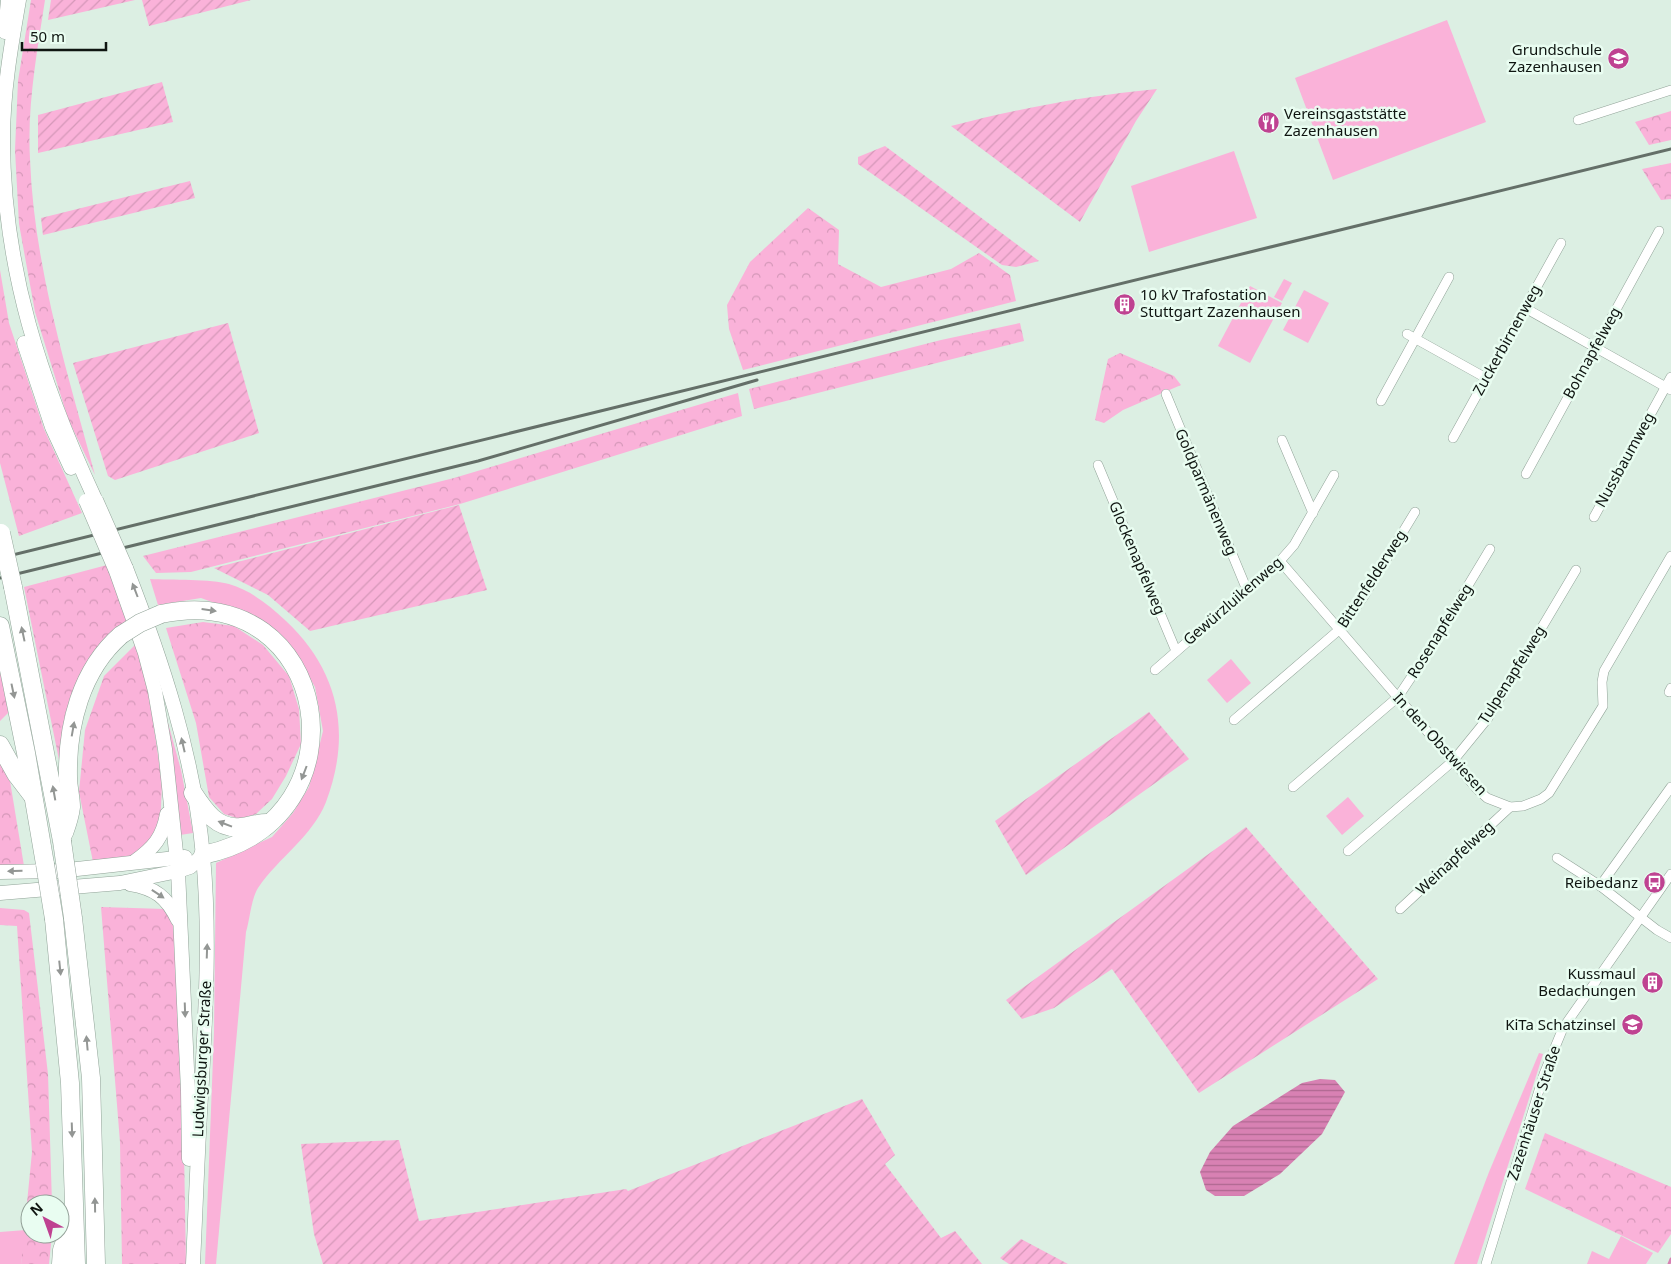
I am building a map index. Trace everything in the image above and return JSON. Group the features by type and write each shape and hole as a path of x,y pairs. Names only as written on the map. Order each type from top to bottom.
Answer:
{"highway":[{"path":"1,530 62,841 73,918 91,1078 96,1264"},
{"path":"62,841 71,809 68,778 69,751 79,701 87,678 97,660 122,635 140,623 161,614 183,609 204,609 226,613 248,622 280,647 296,669 305,688 311,712 310,749 300,783 292,797 270,823 257,834 234,846 203,855"},
{"path":"0,626 35,800 54,919 70,1083 76,1264"},
{"path":"0,745 16,774 35,800"},
{"path":"193,793 208,814 223,824 240,828 255,823 270,823"},
{"path":"61,1264 62,1250 75,1209"}],"main road":[{"path":"0,77 8,0"},
{"path":"19,0 5,90 3,139 10,240 22,303 44,377 91,500 121,569"},
{"path":"0,215 5,263 15,312 31,368 52,427 91,500"},
{"name":"Ludwigsburger Straße","path":"121,569 158,651 181,737 193,793 203,855 207,941 193,1264"},
{"name":"Ludwigsburger Straße","path":"121,569 155,691 178,864 193,1264"},
{"path":"133,862 159,841 171,801"},
{"path":"120,883 203,855"},
{"path":"0,872 59,871 133,862 178,864"},
{"path":"0,893 120,883 146,886 158,892 172,907 181,926"}],"street":[{"path":"1578,120 1671,90"},
{"name":"Bohnapfelweg","path":"1526,474 1659,231"},
{"name":"Zuckerbirnenweg","path":"1453,438 1561,243"},
{"path":"1380,401 1411,336 1449,276"},
{"path":"1525,308 1668,389"},
{"path":"1411,336 1486,378"},
{"name":"Nussbaumweg","path":"1594,517 1668,389 1671,377"},
{"name":"Goldparmänenweg","path":"1166,394 1247,590"},
{"path":"1282,440 1313,513"},
{"name":"Glockenapfelweg","path":"1098,465 1176,652"},
{"name":"Gewürzluikenweg","path":"1155,670 1280,561 1294,545 1334,475"},
{"name":"Bittenfelderweg","path":"1234,720 1340,630 1364,596 1415,512"},
{"name":"Rosenapfelweg","path":"1293,787 1398,697 1428,652 1490,549"},
{"path":"1510,807 1523,806 1541,799 1555,785 1603,706 1602,682 1604,671 1667,572 1671,556"},
{"name":"In den Obstwiesen","path":"1280,561 1487,798 1510,807"},
{"name":"Tulpenapfelweg","path":"1348,851 1453,761 1488,718 1576,570"},
{"path":"1600,886 1671,787"},
{"name":"Weinapfelweg","path":"1400,909 1510,807"},
{"path":"1558,858 1671,938"},
{"name":"Zazenhäuser Straße","path":"1486,1264 1555,1045 1569,1018 1671,874"}],"green space":[{"path":"31,0 45,0 33,79 29,139 38,239 63,358 95,475 68,419 35,312 19,224 15,150 18,81"},
{"path":"51,0 135,0 48,20"},
{"path":"142,0 251,0 149,26"},
{"path":"1447,20 1486,122 1333,180 1295,78"},
{"path":"162,82 173,122 38,153 38,115"},
{"path":"1157,89 1136,121 1080,222 951,126 1053,103"},
{"path":"1671,111 1671,140 1649,145 1635,122"},
{"path":"885,146 1039,261 1016,267 1002,265 858,164 858,157"},
{"path":"1234,151 1257,218 1149,252 1131,186"},
{"path":"1671,163 1671,199 1661,200 1642,169"},
{"path":"190,181 195,198 43,235 41,218"},
{"path":"808,208 839,230 838,264 881,287 951,269 979,253 1010,275 1016,301 743,370 729,329 727,305 750,262"},
{"path":"0,270 9,323 44,429 82,513 19,536 0,463"},
{"path":"1284,279 1292,283 1282,301 1274,297"},
{"path":"1250,286 1282,303 1250,363 1218,346"},
{"path":"1304,290 1329,303 1308,343 1283,330"},
{"path":"228,323 259,433 115,480 108,476 73,363"},
{"path":"1020,323 1024,341 754,409 749,389 941,340"},
{"path":"1120,353 1174,376 1181,385 1123,410 1104,423 1095,420 1108,359"},
{"path":"738,393 742,416 460,504 191,572 156,573 143,556 454,478"},
{"path":"459,505 487,590 310,631 268,595 214,568"},
{"path":"107,565 127,620 93,652 69,709 59,760 24,587"},
{"path":"150,579 222,582 245,590 267,604 304,640 318,661 329,682 336,704 339,728 334,776 326,802 304,836 266,877 258,888 252,903 246,932 216,1264 205,1264 214,1032 216,863 272,837 293,813 309,787 323,731 315,687 290,645 253,617 201,598 158,605"},
{"path":"203,622 234,626 263,645 289,676 299,709 301,744 286,776 272,799 256,814 240,819 224,814 209,797 196,723 166,628"},
{"path":"137,643 145,666 162,783 160,831 135,856 93,862 79,792 85,730 104,676"},
{"path":"1231,659 1251,683 1227,703 1207,680"},
{"path":"0,660 10,711 0,721"},
{"path":"157,683 181,770 193,833 180,835"},
{"path":"1149,712 1189,759 1026,875 995,821"},
{"path":"0,762 10,781 24,866 0,867"},
{"path":"1348,797 1364,816 1342,835 1326,816"},
{"path":"1246,827 1378,979 1199,1093 1112,969 1054,1008 1022,1019 1006,1000"},
{"path":"101,907 165,909 175,930 183,1093 186,1264 122,1264 120,1142"},
{"path":"0,908 24,910 29,913 48,1074 52,1194 28,1194 32,1152 17,926 0,925"},
{"path":"1539,1053 1543,1054 1477,1264 1454,1264 1489,1172"},
{"path":"862,1099 895,1155 885,1164 941,1238 955,1231 982,1264 323,1264 314,1234 301,1144 399,1140 419,1221 626,1189 628,1191"},
{"path":"1545,1133 1671,1187 1671,1234 1658,1253 1525,1189"},
{"path":"20,1230 20,1244 24,1244 21,1264 0,1264 0,1232"},
{"path":"1621,1236 1653,1253 1646,1264 1587,1264 1592,1251 1609,1259"},
{"path":"1021,1239 1068,1264 1009,1264 1000,1258"},
{"path":"23,1244 51,1244 49,1264 21,1264"}],"shaded area":[{"path":"1320,1079 1335,1080 1345,1092 1322,1134 1280,1174 1244,1196 1215,1196 1206,1190 1200,1172 1210,1152 1233,1126 1302,1083"}],"waterway":[{"path":"1669,1264 1671,1259"}],"railway":[{"path":"0,558 1671,149"},
{"path":"0,578 478,461 757,380"}],"place":[{"name":"Grundschule Zazenhausen","path":"1618,59"},
{"name":"Vereinsgaststätte Zazenhausen","path":"1268,123"},
{"name":"10 kV Trafostation Stuttgart Zazenhausen","path":"1124,304"},
{"name":"Reibedanz","path":"1654,883"},
{"name":"Kussmaul Bedachungen","path":"1652,983"},
{"name":"KiTa Schatzinsel","path":"1632,1025"}]}
